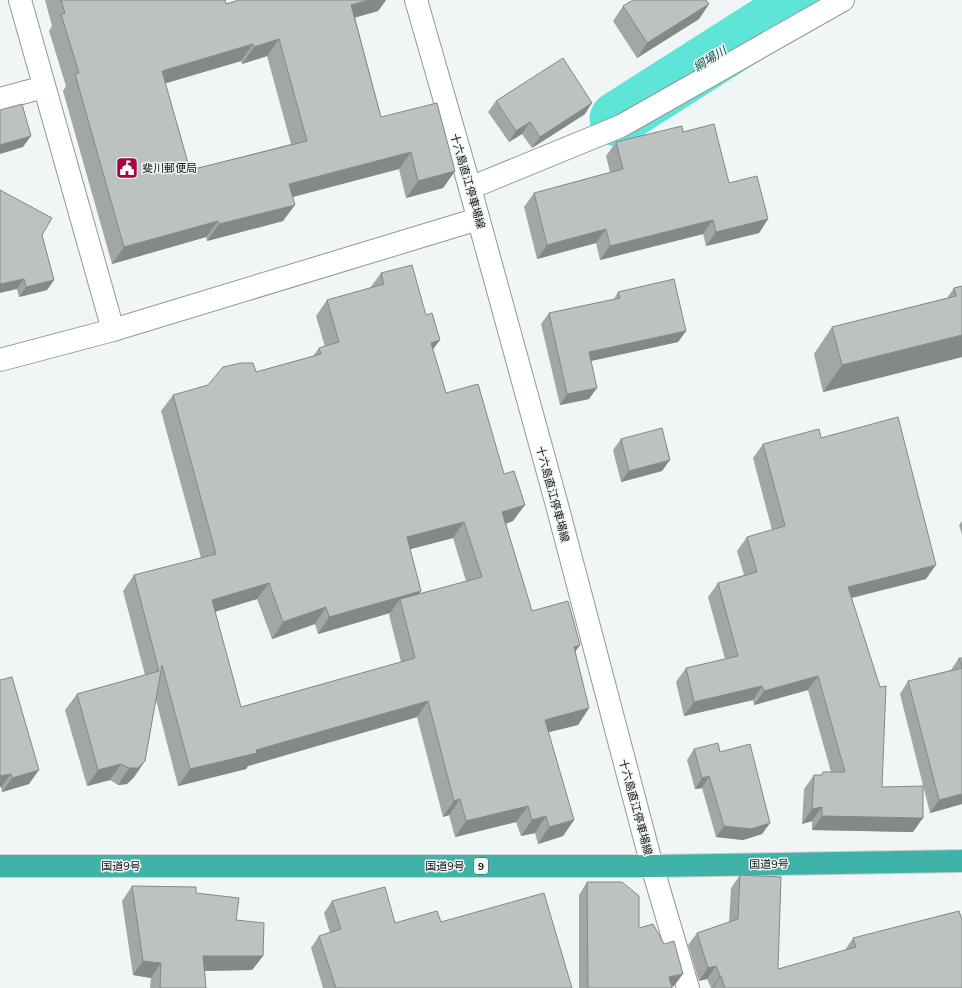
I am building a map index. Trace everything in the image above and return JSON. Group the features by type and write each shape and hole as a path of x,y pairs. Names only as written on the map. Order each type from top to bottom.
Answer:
{"highway":[{"name":"国道9号","path":"0,866 652,866 962,861"}],"street":[{"path":"20,0 113,330"},
{"name":"十六島直江停車場線","path":"416,0 470,188 558,509 652,866 688,988"},
{"path":"470,188 621,126 843,0"},
{"path":"0,100 44,87"},
{"path":"0,360 113,330 478,219"}],"building":[{"path":"61,0 225,0 226,4 239,0 369,0 351,5 381,117 437,103 455,171 418,181 411,152 289,184 295,205 219,224 218,221 124,247 75,74 79,73 61,14 65,13","holes":["279,39 307,141 190,170 162,71 253,44 254,47"]},
{"path":"633,0 706,0 709,4 647,43 623,6"},
{"path":"563,58 592,103 540,137 530,122 516,131 496,101"},
{"path":"22,104 31,136 0,145 0,110"},
{"path":"714,124 729,183 757,176 768,219 716,232 713,220 610,246 606,229 547,245 534,193 623,169 616,142 682,126 683,132"},
{"path":"0,190 52,218 42,235 54,280 26,287 24,279 0,284"},
{"path":"412,265 426,315 432,313 440,340 431,343 446,393 478,384 504,474 514,471 525,505 502,512 532,611 568,601 580,645 574,647 589,708 545,720 574,820 549,827 546,816 532,820 528,806 466,821 460,799 454,801 428,701 256,750 257,753 190,769 162,665 145,761 138,768 129,768 121,764 98,770 77,694 159,671 134,575 216,554 173,395 208,385 223,367 241,363 253,363 256,372 321,354 319,348 339,342 327,300 384,284 381,273","holes":["464,522 482,577 400,599 415,658 241,707 212,600 269,583 283,622 326,607 329,617 421,591 407,537"]},
{"path":"674,279 686,331 589,352 597,388 567,394 549,313 620,298 618,292"},
{"path":"962,286 962,335 842,365 832,327 956,296 954,288"},
{"path":"898,417 936,565 848,587 880,687 886,686 882,787 923,786 923,818 822,816 822,807 812,809 814,775 822,775 823,772 845,772 818,676 764,691 762,686 694,702 686,668 738,656 718,583 757,572 747,537 785,526 763,444 819,429 821,438"},
{"path":"662,428 670,460 629,471 621,439"},
{"path":"959,658 962,658 962,667"},
{"path":"962,668 962,794 939,800 908,681"},
{"path":"12,677 39,770 12,778 11,774 0,776 0,680"},
{"path":"718,743 720,752 750,744 770,823 751,829 724,826 709,776 702,778 694,749"},
{"path":"740,875 781,877 778,969 856,947 853,938 959,911 962,920 962,988 725,988 716,966 708,968 697,933 738,919"},
{"path":"587,882 622,882 639,896 639,928 653,924 664,944 674,941 683,974 669,977 672,988 588,988"},
{"path":"132,886 196,887 196,893 239,898 236,920 264,923 263,956 203,956 206,988 160,988 161,963 143,961"},
{"path":"385,887 395,923 437,911 441,922 544,893 572,988 336,988 319,936 341,929 332,901"}],"waterway":[{"name":"綱場川","path":"617,119 804,0"}],"place":[{"name":"斐川郵便局","path":"127,168"}]}
